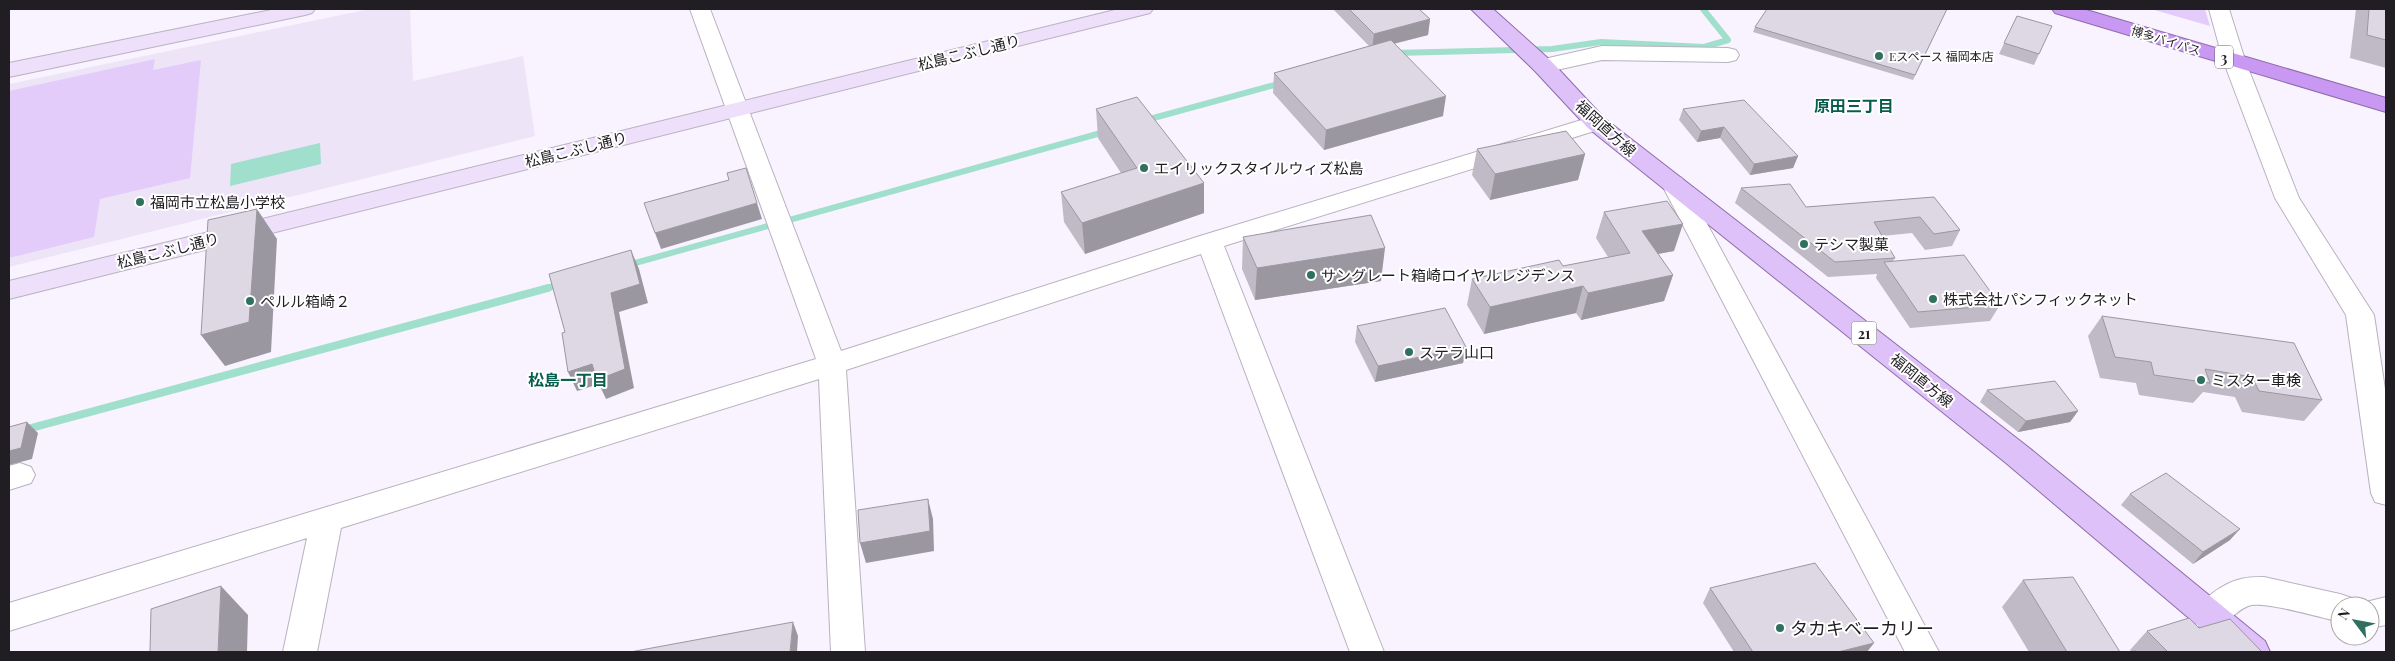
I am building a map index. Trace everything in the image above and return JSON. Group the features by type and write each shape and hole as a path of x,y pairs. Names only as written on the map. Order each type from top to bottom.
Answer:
{"highway":[{"name":"博多バイパス","path":"2062,9 2386,86"},
{"name":"博多バイパス","path":"2122,9 2386,105"}],"main road":[{"name":"福岡直方線","path":"1481,9 1543,66 1596,123 2017,455 2252,652"}],"street":[{"path":"9,70 304,9"},
{"path":"700,9 832,364 848,652"},
{"name":"松島こぶし通り","path":"9,290 1143,9"},
{"path":"2219,9 2231,50 2287,198 2360,315 2386,492"},
{"path":"1543,66 1602,53 1728,56"},
{"path":"9,617 832,364 1210,242 1596,123"},
{"path":"1672,183 1922,652"},
{"path":"1210,242 1367,652"},
{"path":"300,652 327,519"},
{"path":"2209,616 2242,592 2264,591 2330,606"}],"shaded area":[{"name":"福岡市立松島小学校","path":"370,9 410,9 413,81 523,56 535,136 9,267 9,84"},
{"path":"2151,9 2205,9 2210,26"},
{"path":"155,59 153,70 201,60 190,178 100,199 94,237 9,258 9,91"},
{"path":"320,143 321,164 230,186 231,164"}],"building":[{"path":"1349,9 1419,9 1430,19 1374,34"},
{"name":"Eスペース 福岡本店","path":"1767,9 1947,9 1915,75 1755,27"},
{"path":"2369,9 2386,9 2386,40 2367,35"},
{"path":"2017,16 2052,26 2039,54 2004,43"},
{"path":"1391,40 1446,96 1326,130 1274,73"},
{"path":"1137,97 1204,183 1082,223 1061,192 1137,168 1096,109"},
{"path":"1744,100 1798,156 1754,164 1724,127 1701,131 1683,109"},
{"path":"1566,131 1585,154 1495,174 1477,149"},
{"path":"746,168 757,203 655,233 644,203 729,180 727,173"},
{"path":"1790,184 1806,207 1934,197 1960,230 1934,234 1920,217 1874,222 1895,258 1835,262 1741,188"},
{"path":"1667,201 1683,224 1642,231 1673,275 1588,293 1583,286 1490,307 1472,279 1559,260 1563,266 1630,253 1604,212"},
{"path":"257,209 249,322 201,335 208,220"},
{"path":"1371,215 1385,248 1257,268 1243,237"},
{"path":"631,250 640,284 611,293 625,369 597,380 592,364 568,372 562,333 565,332 549,274"},
{"path":"1964,255 2000,305 1918,312 1884,262"},
{"path":"1445,308 1466,347 1378,366 1357,326"},
{"path":"2102,316 2294,343 2322,400 2259,391 2252,377 2205,369 2210,383 2154,375 2151,362 2115,357"},
{"path":"2055,381 2078,411 2026,421 1987,390"},
{"path":"27,422 21,448 9,451 9,427"},
{"path":"2166,473 2240,529 2203,552 2130,494"},
{"path":"928,499 930,531 860,543 858,510"},
{"name":"タカキベーカリー","path":"1815,563 1874,643 1838,652 1753,652 1710,588"},
{"path":"2073,577 2120,652 2067,652 2023,580"},
{"path":"221,586 218,652 150,652 151,609"},
{"path":"2189,618 2199,628 2230,619 2262,652 2168,652 2147,631"},
{"path":"793,622 790,652 630,652"}],"waterway":[{"path":"1394,53 1552,49 1601,42 1704,47 1728,40 1703,9"},
{"path":"1146,120 1282,83"},
{"path":"628,265 1108,131"},
{"path":"543,289 562,284"},
{"path":"9,434 548,288"}],"place":[{"name":"Eスペース 福岡本店","path":"1879,56"},
{"name":"エイリックスタイルウィズ松島","path":"1144,168"},
{"name":"福岡市立松島小学校","path":"140,202"},
{"name":"テシマ製菓","path":"1804,244"},
{"name":"サングレート箱崎ロイヤルレジデンス","path":"1311,275"},
{"name":"株式会社パシフィックネット","path":"1933,299"},
{"name":"ペルル箱崎２","path":"250,301"},
{"name":"ステラ山口","path":"1409,352"},
{"name":"ミスター車検","path":"2201,380"},
{"name":"タカキベーカリー","path":"1780,628"}],"district":[{"name":"原田三丁目","path":"1854,105"},
{"name":"松島一丁目","path":"568,379"}]}
